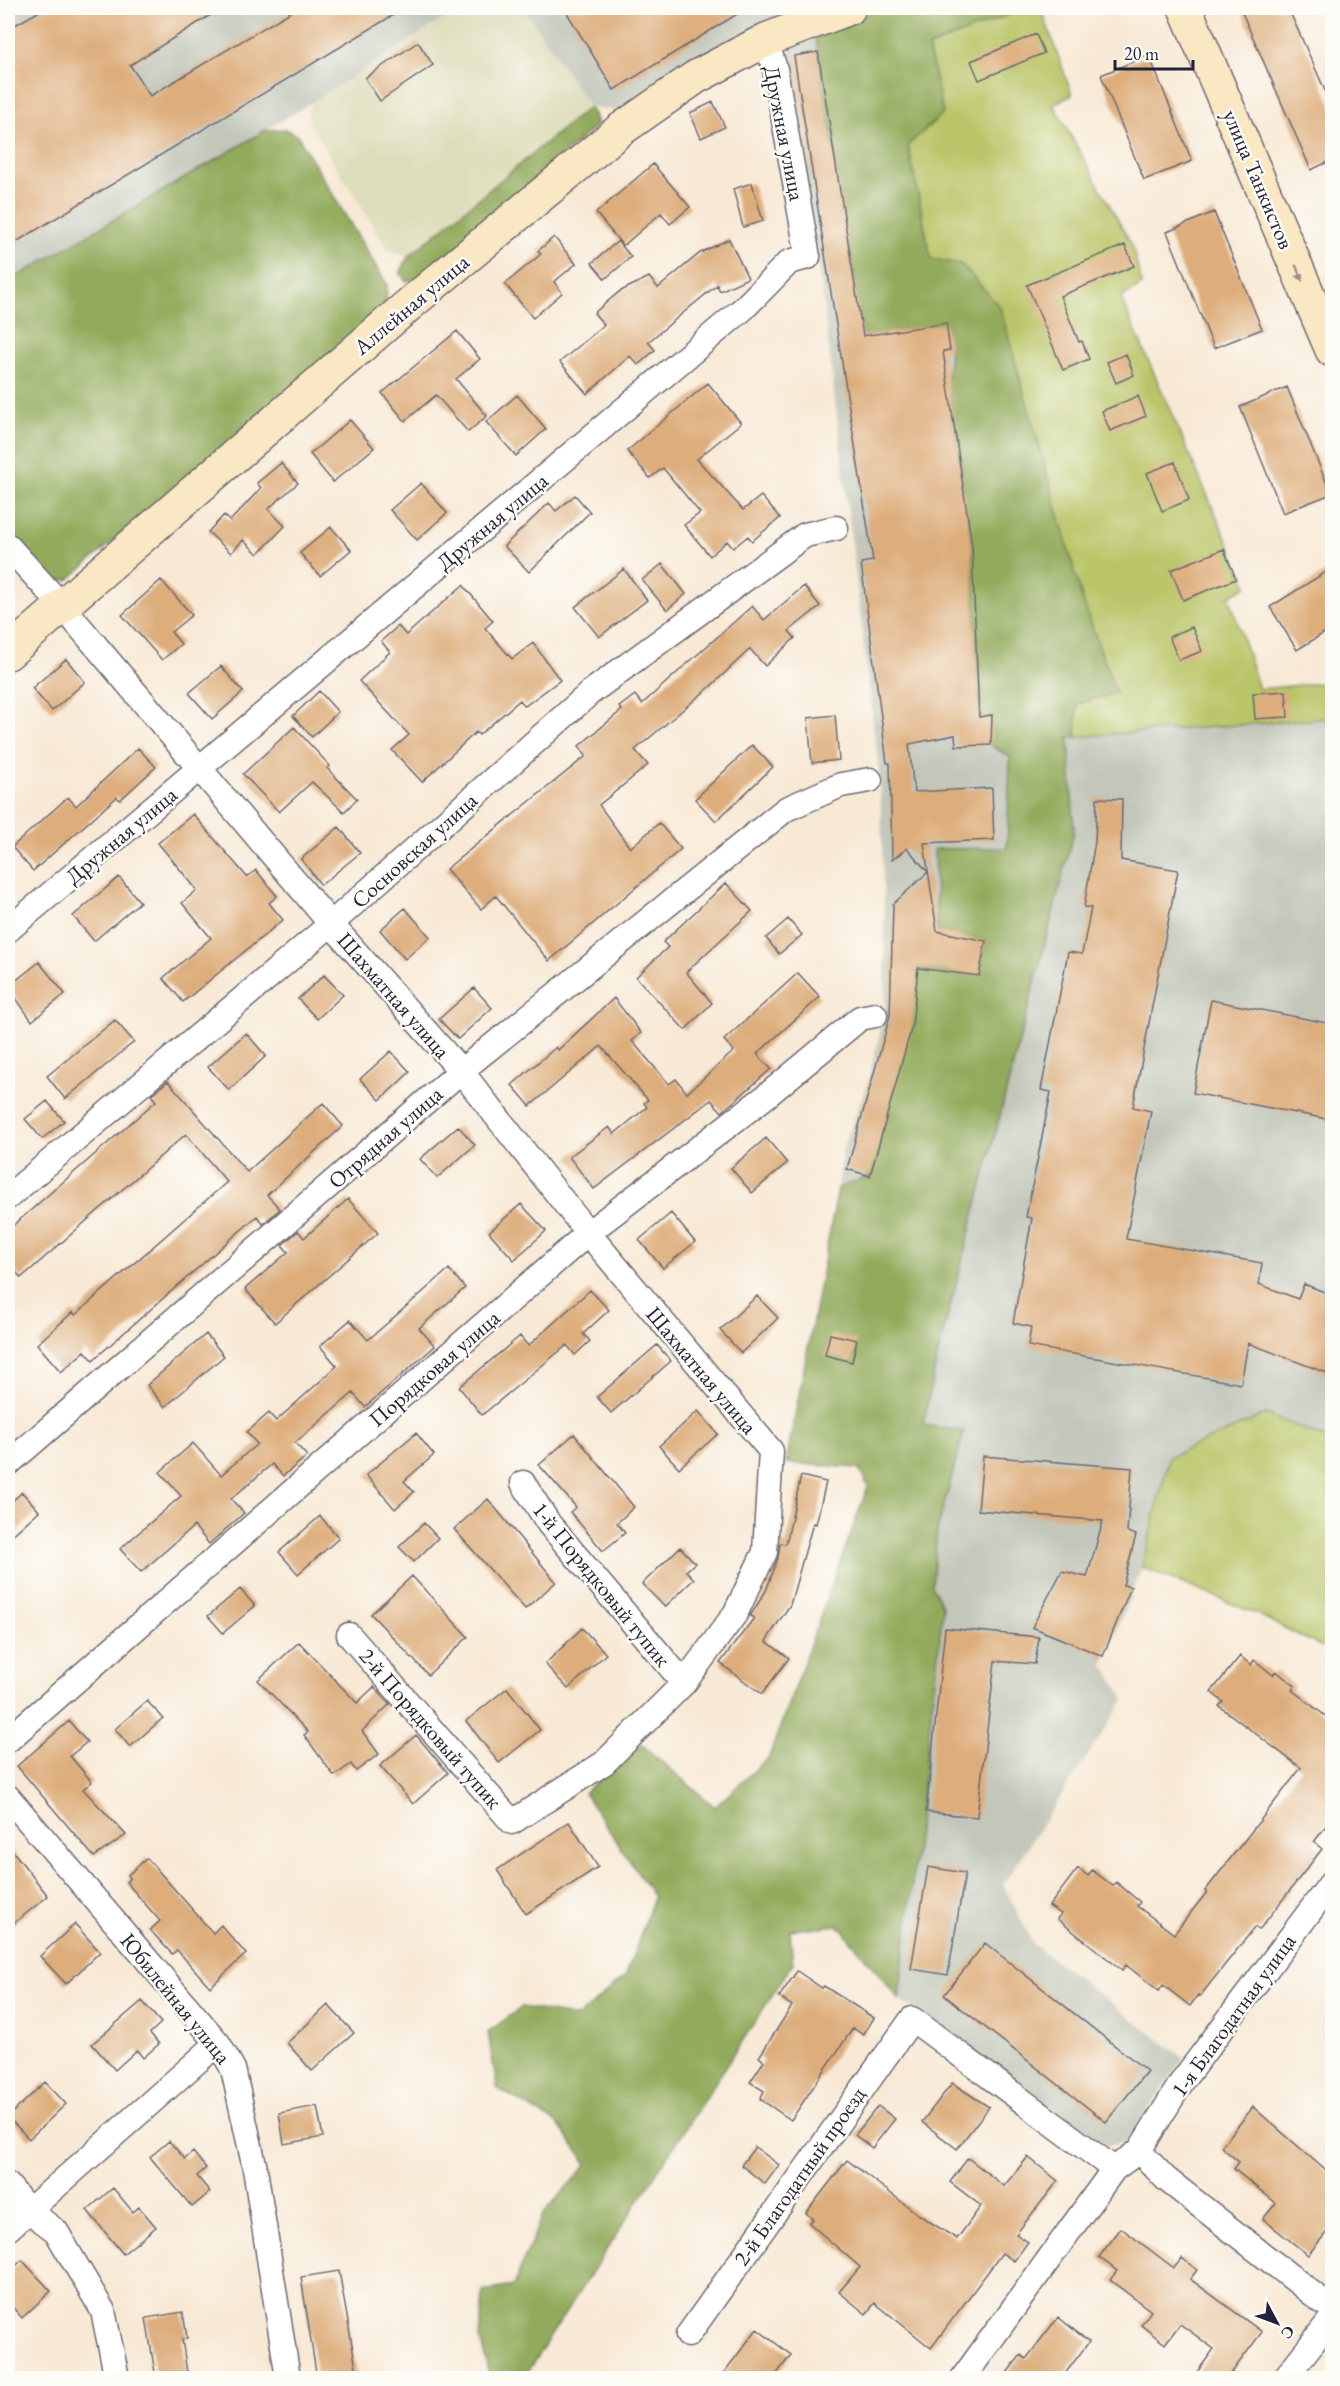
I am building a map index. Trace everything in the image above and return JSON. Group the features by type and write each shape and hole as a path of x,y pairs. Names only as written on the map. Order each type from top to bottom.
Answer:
{"street":[{"name":"Аллейная улица","path":"8,653 403,310 620,130 696,76 766,40 849,8"},
{"name":"улица Танкистов","path":"1185,8 1332,350"},
{"name":"Дружная улица","path":"8,930 744,308 789,262 808,257 775,69 766,40"},
{"name":"Сосновская улица","path":"8,1197 331,924 591,692 805,535 836,528"},
{"name":"Шахматная улица","path":"8,546 63,607 331,924 461,1071 588,1233 771,1451 765,1552 735,1614 684,1683"},
{"name":"Отрядная улица","path":"8,1464 461,1071 786,809 841,785 870,780"},
{"name":"Порядковая улица","path":"8,1740 588,1233 765,1097 860,1018 874,1015"},
{"name":"1-й Порядковый тупик","path":"523,1483 549,1524 684,1683"},
{"name":"2-й Порядковый тупик","path":"349,1635 512,1821 604,1763 684,1683"},
{"name":"Юбилейная улица","path":"8,1797 218,2043 233,2069 255,2169 288,2379"},
{"name":"1-я Благодатная улица","path":"1139,2151 1183,2080 1332,1882"},
{"name":"2-й Благодатный проезд","path":"688,2335 912,2019 1114,2169"},
{"path":"8,2229 218,2043"},
{"path":"963,2379 1114,2169 1139,2151 1166,2179 1332,2308"},
{"path":"8,2185 29,2211 56,2231 103,2311 117,2379"},
{"path":"1285,2379 1332,2318"}],"shaded area":[{"path":"8,8 461,8 314,101 8,282"},
{"path":"462,8 524,8 589,107 408,257 388,250 310,124 308,109 314,101"},
{"path":"524,8 802,8 695,66 622,112 589,107"},
{"path":"816,37 818,52 946,323 950,350 947,382 972,548 980,717 992,715 1010,756 1007,848 934,849 986,941 979,976 912,1026 870,1176 838,1188 843,1150 869,1079 885,1011 885,944 880,780 822,290 786,62 790,47"},
{"path":"1332,718 1332,1441 1266,1414 1169,1457 1142,1567 1103,1664 1125,1699 1003,1884 1033,1944 1184,2058 1125,2142 1106,2146 899,1999 943,1608 932,1586 937,1531 964,1431 923,1426 938,1353 1074,832 1069,736"}],"green space":[{"path":"881,8 1026,8 928,47 943,113 908,145 931,259 961,264 1000,307 1083,601 1116,693 1077,704 1076,737 1069,737 1074,832 938,1353 923,1425 964,1431 937,1531 932,1585 943,1608 899,1999 838,1925 790,1930 793,1963 527,2372 534,2378 490,2378 480,2338 483,2291 513,2286 543,2214 587,2164 558,2124 497,2088 488,2032 522,2007 578,2017 626,1975 654,1897 584,1793 641,1744 715,1807 769,1757 868,1486 858,1468 786,1463 838,1188 870,1176 918,968 979,976 986,941 937,931 934,849 1007,848 1010,757 991,745 992,715 979,717 972,548 947,382 950,350 946,324 863,336 818,52 816,37"},
{"path":"1026,8 1041,8 1072,95 1053,104 1132,245 1142,285 1121,298 1247,586 1229,596 1259,689 1332,682 1332,718 1076,737 1077,704 1115,693 961,265 931,260 908,145 943,113 928,47"},
{"path":"589,107 597,125 422,279 406,281 400,274 408,257"},
{"path":"285,129 298,136 387,285 386,306 68,580 53,581 8,528 8,282 266,130"},
{"path":"1266,1414 1332,1441 1332,1652 1257,1614 1142,1567 1169,1457"}],"building":[{"path":"45,8 222,8 130,65 150,96 297,8 405,8 8,247 8,29"},
{"path":"564,8 747,8 614,90"},
{"path":"1240,8 1288,8 1332,106 1332,160 1311,170"},
{"path":"1036,34 1044,53 979,80 971,61"},
{"path":"418,42 433,65 380,101 365,78"},
{"path":"818,52 863,336 946,323 950,350 943,351 972,547 979,717 992,715 991,745 956,746 955,735 909,744 914,792 992,788 994,840 924,843 937,931 986,941 979,976 918,968 912,1026 870,1176 847,1169 890,1016 893,904 928,872 907,848 892,860 890,763 887,763 861,563 873,561 794,56"},
{"path":"1149,55 1192,161 1144,180 1101,75"},
{"path":"713,102 725,127 701,138 690,113"},
{"path":"653,164 690,207 670,224 661,213 623,246 596,213"},
{"path":"752,183 763,221 743,227 733,189"},
{"path":"1214,212 1262,329 1214,348 1167,232"},
{"path":"554,237 576,264 554,282 562,293 533,318 505,284 541,254 538,251"},
{"path":"729,239 748,278 720,291 717,285 648,342 655,350 638,365 630,356 587,394 560,362 604,325 594,313 619,292 649,277 658,288 700,253"},
{"path":"618,241 631,257 605,279 592,263"},
{"path":"1125,245 1134,266 1060,296 1079,342 1082,341 1089,359 1063,370 1027,285"},
{"path":"457,331 480,359 456,379 487,416 468,432 436,395 405,421 382,393"},
{"path":"1126,354 1134,375 1116,383 1107,362"},
{"path":"708,383 741,423 697,459 743,510 761,496 780,518 752,541 748,536 733,548 727,541 710,556 684,525 700,513 663,468 650,478 627,451"},
{"path":"1287,387 1331,494 1283,513 1240,407"},
{"path":"517,395 546,429 516,456 486,422"},
{"path":"1138,396 1146,416 1110,431 1102,411"},
{"path":"350,420 374,448 333,482 310,454"},
{"path":"1175,462 1189,500 1162,511 1147,473"},
{"path":"281,463 298,483 268,509 285,526 258,554 243,540 231,553 208,532 224,515 230,521 261,488 257,483"},
{"path":"421,483 447,513 417,540 390,510"},
{"path":"575,495 590,512 529,572 504,546 549,503 556,511"},
{"path":"331,527 351,550 320,576 300,553"},
{"path":"1224,549 1236,579 1183,600 1171,570"},
{"path":"662,564 686,594 667,610 642,580"},
{"path":"1332,568 1332,628 1297,650 1270,607"},
{"path":"624,569 647,600 599,637 575,607"},
{"path":"161,580 192,615 171,632 181,644 162,660 122,615"},
{"path":"463,585 493,621 485,628 512,659 533,643 560,680 525,706 520,700 479,735 476,732 422,782 392,750 409,735 359,681 390,652 381,641 398,626 406,635"},
{"path":"804,586 820,606 789,631 795,638 765,666 750,649 711,686 635,750 648,765 599,805 630,848 659,823 681,849 549,961 496,896 481,909 446,869 586,756 579,746 622,710 619,707 635,695 642,704 752,606 764,620"},
{"path":"1192,627 1202,651 1179,660 1169,637"},
{"path":"66,659 85,682 52,711 32,688"},
{"path":"221,666 243,692 212,719 189,693"},
{"path":"319,691 338,712 312,737 293,716"},
{"path":"1286,691 1288,717 1255,719 1253,693"},
{"path":"835,715 839,760 812,763 808,718"},
{"path":"294,727 330,766 327,768 357,799 344,812 312,782 279,812 243,774"},
{"path":"752,745 773,767 716,821 695,799"},
{"path":"138,748 156,767 120,800 117,797 33,871 12,847 68,797 76,806"},
{"path":"1097,798 1122,799 1121,860 1178,870 1133,1107 1151,1111 1126,1239 1262,1263 1259,1284 1298,1299 1304,1284 1332,1295 1332,1375 1248,1343 1241,1384 1028,1346 1031,1327 1013,1323 1032,1218 1026,1217 1051,1092 1041,1090 1068,952 1082,954 1091,908 1084,907 1095,841"},
{"path":"193,814 247,877 256,870 277,896 269,903 283,920 183,1002 163,978 211,938 182,903 197,890 158,843"},
{"path":"339,827 360,853 321,885 301,859"},
{"path":"119,877 140,902 94,941 73,916"},
{"path":"726,883 752,911 686,972 712,1003 685,1030 636,977 668,947 663,942"},
{"path":"405,908 430,937 405,959 380,930"},
{"path":"788,919 802,935 779,954 766,938"},
{"path":"39,962 65,994 32,1021 8,987"},
{"path":"798,973 820,997 757,1054 771,1069 722,1112 711,1100 594,1189 569,1157 609,1127 614,1134 647,1107 644,1103 648,1100 601,1046 530,1106 512,1085 556,1047 558,1050 614,998 641,1033 632,1041 669,1084 676,1079 687,1093 734,1051 724,1040"},
{"path":"324,975 343,995 317,1019 298,999"},
{"path":"474,988 492,1008 458,1039 439,1019"},
{"path":"1211,1000 1332,1024 1332,1120 1193,1093"},
{"path":"115,1020 134,1042 65,1099 47,1076"},
{"path":"246,1033 266,1056 229,1090 208,1067"},
{"path":"391,1051 410,1072 380,1100 360,1079"},
{"path":"168,1081 247,1172 323,1103 343,1126 267,1195 280,1209 263,1224 257,1216 93,1360 85,1351 61,1372 37,1344 73,1312 75,1315 227,1182 186,1134 21,1278 8,1262 8,1230 156,1101 151,1095"},
{"path":"47,1101 64,1121 42,1139 25,1119"},
{"path":"458,1126 475,1145 437,1178 420,1159"},
{"path":"766,1138 787,1163 752,1193 731,1168"},
{"path":"348,1199 378,1233 275,1323 245,1289 288,1252 282,1245 298,1231 304,1238"},
{"path":"521,1204 546,1231 514,1260 489,1232"},
{"path":"671,1213 695,1242 663,1268 639,1240"},
{"path":"449,1269 465,1288 419,1328 435,1346 365,1407 353,1393 295,1443 307,1456 283,1476 272,1464 231,1499 244,1513 209,1544 194,1526 141,1572 120,1549 181,1496 160,1472 193,1443 221,1475 257,1444 247,1432 269,1413 276,1421 337,1366 320,1346 350,1320 368,1340"},
{"path":"590,1290 609,1310 583,1334 590,1341 575,1355 567,1345 482,1415 459,1387 520,1336 528,1346"},
{"path":"757,1296 778,1318 741,1353 720,1330"},
{"path":"206,1334 224,1356 165,1407 147,1385"},
{"path":"830,1334 857,1340 852,1362 825,1355"},
{"path":"657,1345 671,1361 611,1413 597,1397"},
{"path":"698,1411 718,1434 679,1468 659,1446"},
{"path":"416,1433 434,1455 404,1481 414,1492 395,1509 366,1475"},
{"path":"574,1434 634,1507 617,1523 625,1533 603,1551 570,1512 576,1507 539,1465"},
{"path":"983,1456 1132,1468 1127,1532 1136,1535 1123,1585 1131,1587 1103,1656 1032,1627 1062,1571 1087,1577 1103,1521 978,1510"},
{"path":"801,1476 826,1482 816,1524 813,1523 790,1605 766,1641 789,1658 762,1694 720,1663 754,1618 750,1616 766,1591 778,1558 780,1543 786,1544"},
{"path":"22,1492 39,1511 8,1539 8,1505"},
{"path":"488,1499 556,1582 525,1609 454,1529"},
{"path":"320,1516 339,1538 298,1574 279,1552"},
{"path":"424,1523 438,1538 414,1562 399,1547"},
{"path":"680,1547 695,1563 686,1571 694,1579 665,1607 642,1584"},
{"path":"412,1576 468,1637 428,1675 371,1614"},
{"path":"240,1589 255,1606 223,1633 208,1616"},
{"path":"582,1628 606,1654 568,1689 545,1664"},
{"path":"945,1628 1039,1637 1035,1664 995,1661 977,1817 926,1812"},
{"path":"299,1642 357,1703 374,1687 390,1704 362,1731 379,1754 356,1771 351,1764 334,1776 304,1735 308,1732 258,1680"},
{"path":"1240,1656 1251,1665 1254,1660 1273,1675 1276,1671 1295,1686 1292,1690 1332,1721 1332,1818 1314,1842 1322,1849 1259,1930 1255,1927 1190,2006 1163,1985 1159,1991 1126,1965 1122,1970 1057,1919 1061,1914 1049,1906 1078,1868 1088,1876 1092,1870 1113,1886 1116,1882 1140,1902 1137,1906 1174,1934 1207,1892 1205,1891 1301,1768 1219,1706 1223,1702 1211,1692"},
{"path":"507,1688 540,1730 499,1763 466,1721"},
{"path":"147,1701 163,1718 130,1747 115,1729"},
{"path":"69,1721 87,1742 70,1756 92,1782 83,1789 126,1835 94,1857 17,1766"},
{"path":"416,1735 448,1773 413,1804 380,1766"},
{"path":"569,1822 598,1867 526,1914 497,1870"},
{"path":"8,1845 48,1896 8,1928"},
{"path":"147,1858 213,1933 221,1925 246,1954 210,1987 177,1950 172,1954 150,1930 160,1921 126,1882 130,1878 128,1875"},
{"path":"928,1867 965,1873 948,1975 911,1969"},
{"path":"75,1924 100,1952 66,1984 40,1956"},
{"path":"985,1943 1147,2071 1106,2122 944,1995"},
{"path":"797,1971 874,2018 863,2035 853,2028 791,2120 760,2099 764,2091 750,2082 764,2061 759,2057 792,2006 779,1997"},
{"path":"142,2001 161,2023 150,2033 159,2044 143,2058 137,2050 115,2070 92,2044"},
{"path":"328,2005 354,2033 312,2071 287,2043"},
{"path":"45,2082 66,2104 29,2139 8,2117"},
{"path":"952,2083 989,2107 957,2149 922,2122"},
{"path":"317,2106 323,2137 284,2144 279,2113"},
{"path":"878,2106 895,2119 872,2148 855,2135"},
{"path":"1253,2107 1332,2176 1332,2226 1308,2255 1263,2219 1276,2203 1234,2169 1239,2162 1221,2147"},
{"path":"169,2141 185,2159 193,2152 206,2168 197,2176 210,2192 192,2207 150,2157"},
{"path":"755,2147 779,2165 765,2184 741,2165"},
{"path":"1028,2157 1058,2181 1016,2234 1028,2242 1014,2261 1002,2253 931,2348 875,2303 866,2314 839,2292 860,2267 809,2223 813,2219 806,2213 847,2160 919,2215 957,2239 981,2206 950,2182 968,2158 1004,2186"},
{"path":"113,2188 133,2212 139,2207 156,2227 123,2254 87,2210"},
{"path":"1121,2228 1174,2268 1182,2258 1197,2270 1190,2279 1262,2332 1227,2379 1192,2379 1214,2349 1180,2324 1165,2344 1141,2325 1151,2311 1110,2280 1117,2271 1099,2257"},
{"path":"22,2260 51,2291 22,2318 8,2302 8,2273"},
{"path":"339,2271 358,2379 317,2379 301,2277"},
{"path":"183,2312 187,2338 182,2339 188,2379 156,2379 146,2318"},
{"path":"1058,2317 1089,2342 1061,2379 1002,2379 1021,2355 1026,2359"},
{"path":"757,2329 791,2355 773,2379 719,2379"}]}
